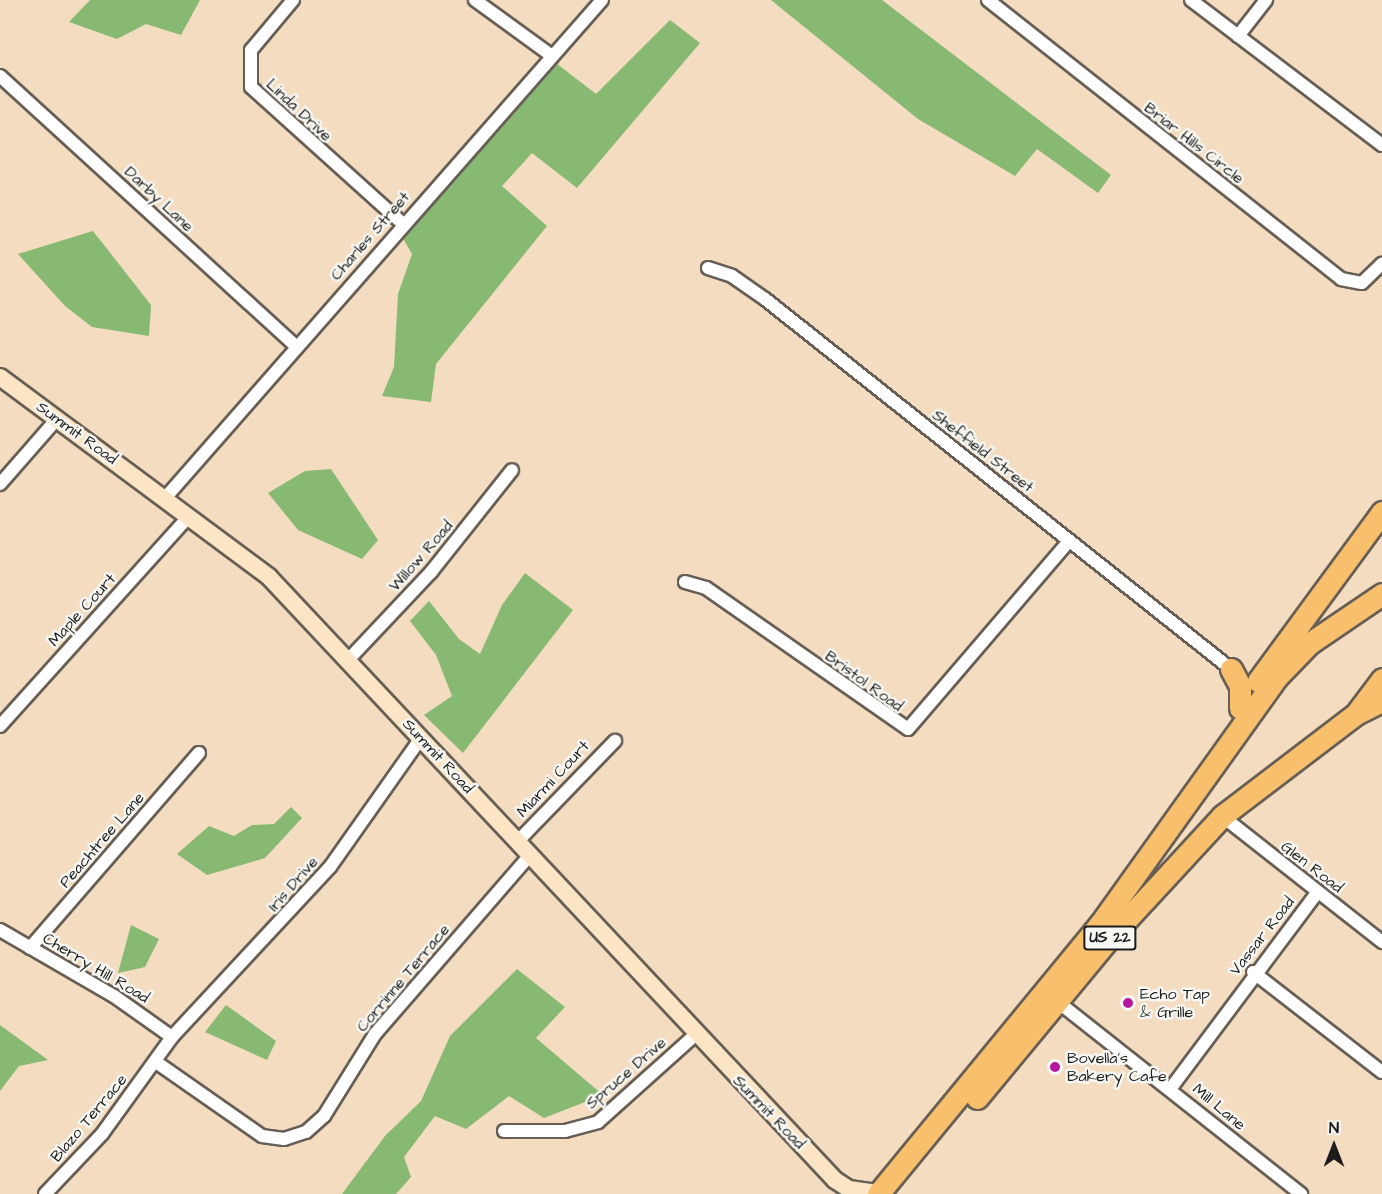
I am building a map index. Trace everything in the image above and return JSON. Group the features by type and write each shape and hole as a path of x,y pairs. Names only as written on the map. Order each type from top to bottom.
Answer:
{"highway":[{"path":"1181,807 1240,708 1382,512"},
{"name":"US 22","path":"884,1194 1100,924 1181,807 1293,660 1334,624 1382,594"},
{"path":"1231,669 1252,673 1268,667"},
{"path":"1231,669 1240,686 1240,708"},
{"path":"1356,714 1382,679"},
{"name":"US 22","path":"884,1194 1222,816 1356,714 1382,701"}],"main road":[{"name":"Summit Road","path":"0,377 166,497 269,577 349,659 838,1187 884,1194"}],"street":[{"name":"Linda Drive","path":"292,0 251,50 251,87 403,224"},
{"path":"475,0 552,56"},
{"name":"Charles Street","path":"166,497 403,224 602,0"},
{"name":"Briar Hills Circle","path":"988,0 1341,279 1362,283 1382,264"},
{"path":"1191,0 1382,145"},
{"path":"1238,36 1266,0"},
{"name":"Darby Lane","path":"0,76 296,346"},
{"name":"Sheffield Street","path":"708,268 732,276 765,299 1231,669"},
{"path":"0,484 57,419"},
{"name":"Willow Road","path":"349,659 431,572 512,470"},
{"name":"Maple Court","path":"0,726 189,516"},
{"name":"Bristol Road","path":"685,582 706,588 908,729 1069,541"},
{"name":"Iris Drive","path":"156,1062 172,1037 330,867 421,738"},
{"name":"Miarmi Court","path":"517,842 615,741"},
{"name":"Peachtree Lane","path":"30,948 199,753"},
{"name":"Glen Road","path":"1222,816 1382,942"},
{"name":"Corrinne Terrace","path":"156,1062 262,1136 284,1139 306,1132 324,1116 382,1026 530,855"},
{"name":"Vassar Road","path":"1171,1088 1253,972 1317,893"},
{"name":"Cherry Hill Road","path":"0,930 114,996 172,1037"},
{"path":"1253,972 1382,1072"},
{"name":"Mill Lane","path":"1058,1002 1171,1088 1301,1194"},
{"name":"Spruce Drive","path":"504,1131 566,1131 598,1122 695,1035"},
{"name":"Blazo Terrace","path":"45,1194 102,1134 156,1062"}],"green space":[{"path":"90,0 200,0 181,35 146,24 117,39 69,22"},
{"path":"771,0 882,0 1111,175 1098,193 1037,149 1015,176 918,119"},
{"path":"670,20 700,43 577,188 532,153 502,186 547,226 436,364 431,402 382,396 394,367 398,294 412,254 401,235 556,63 596,94"},
{"path":"93,231 151,305 149,336 92,327 65,306 18,254"},
{"path":"331,469 378,540 362,559 298,530 268,493 305,471"},
{"path":"525,573 573,610 463,753 424,715 452,696 436,655 410,621 429,601 459,639 480,654 502,605"},
{"path":"291,807 302,818 265,858 207,875 177,854 209,826 234,836 252,825 274,824"},
{"path":"131,925 159,939 145,967 118,973"},
{"path":"517,969 565,1007 536,1038 603,1095 544,1118 509,1096 466,1129 435,1116 404,1157 411,1177 396,1194 342,1194 385,1136 421,1101 450,1036"},
{"path":"226,1005 276,1041 267,1060 205,1032"},
{"path":"0,1025 48,1060 19,1066 0,1091"}],"place":[{"name":"Echo Tap & Grille","path":"1128,1003"},
{"name":"Bovella's Bakery Cafe","path":"1055,1067"}]}
